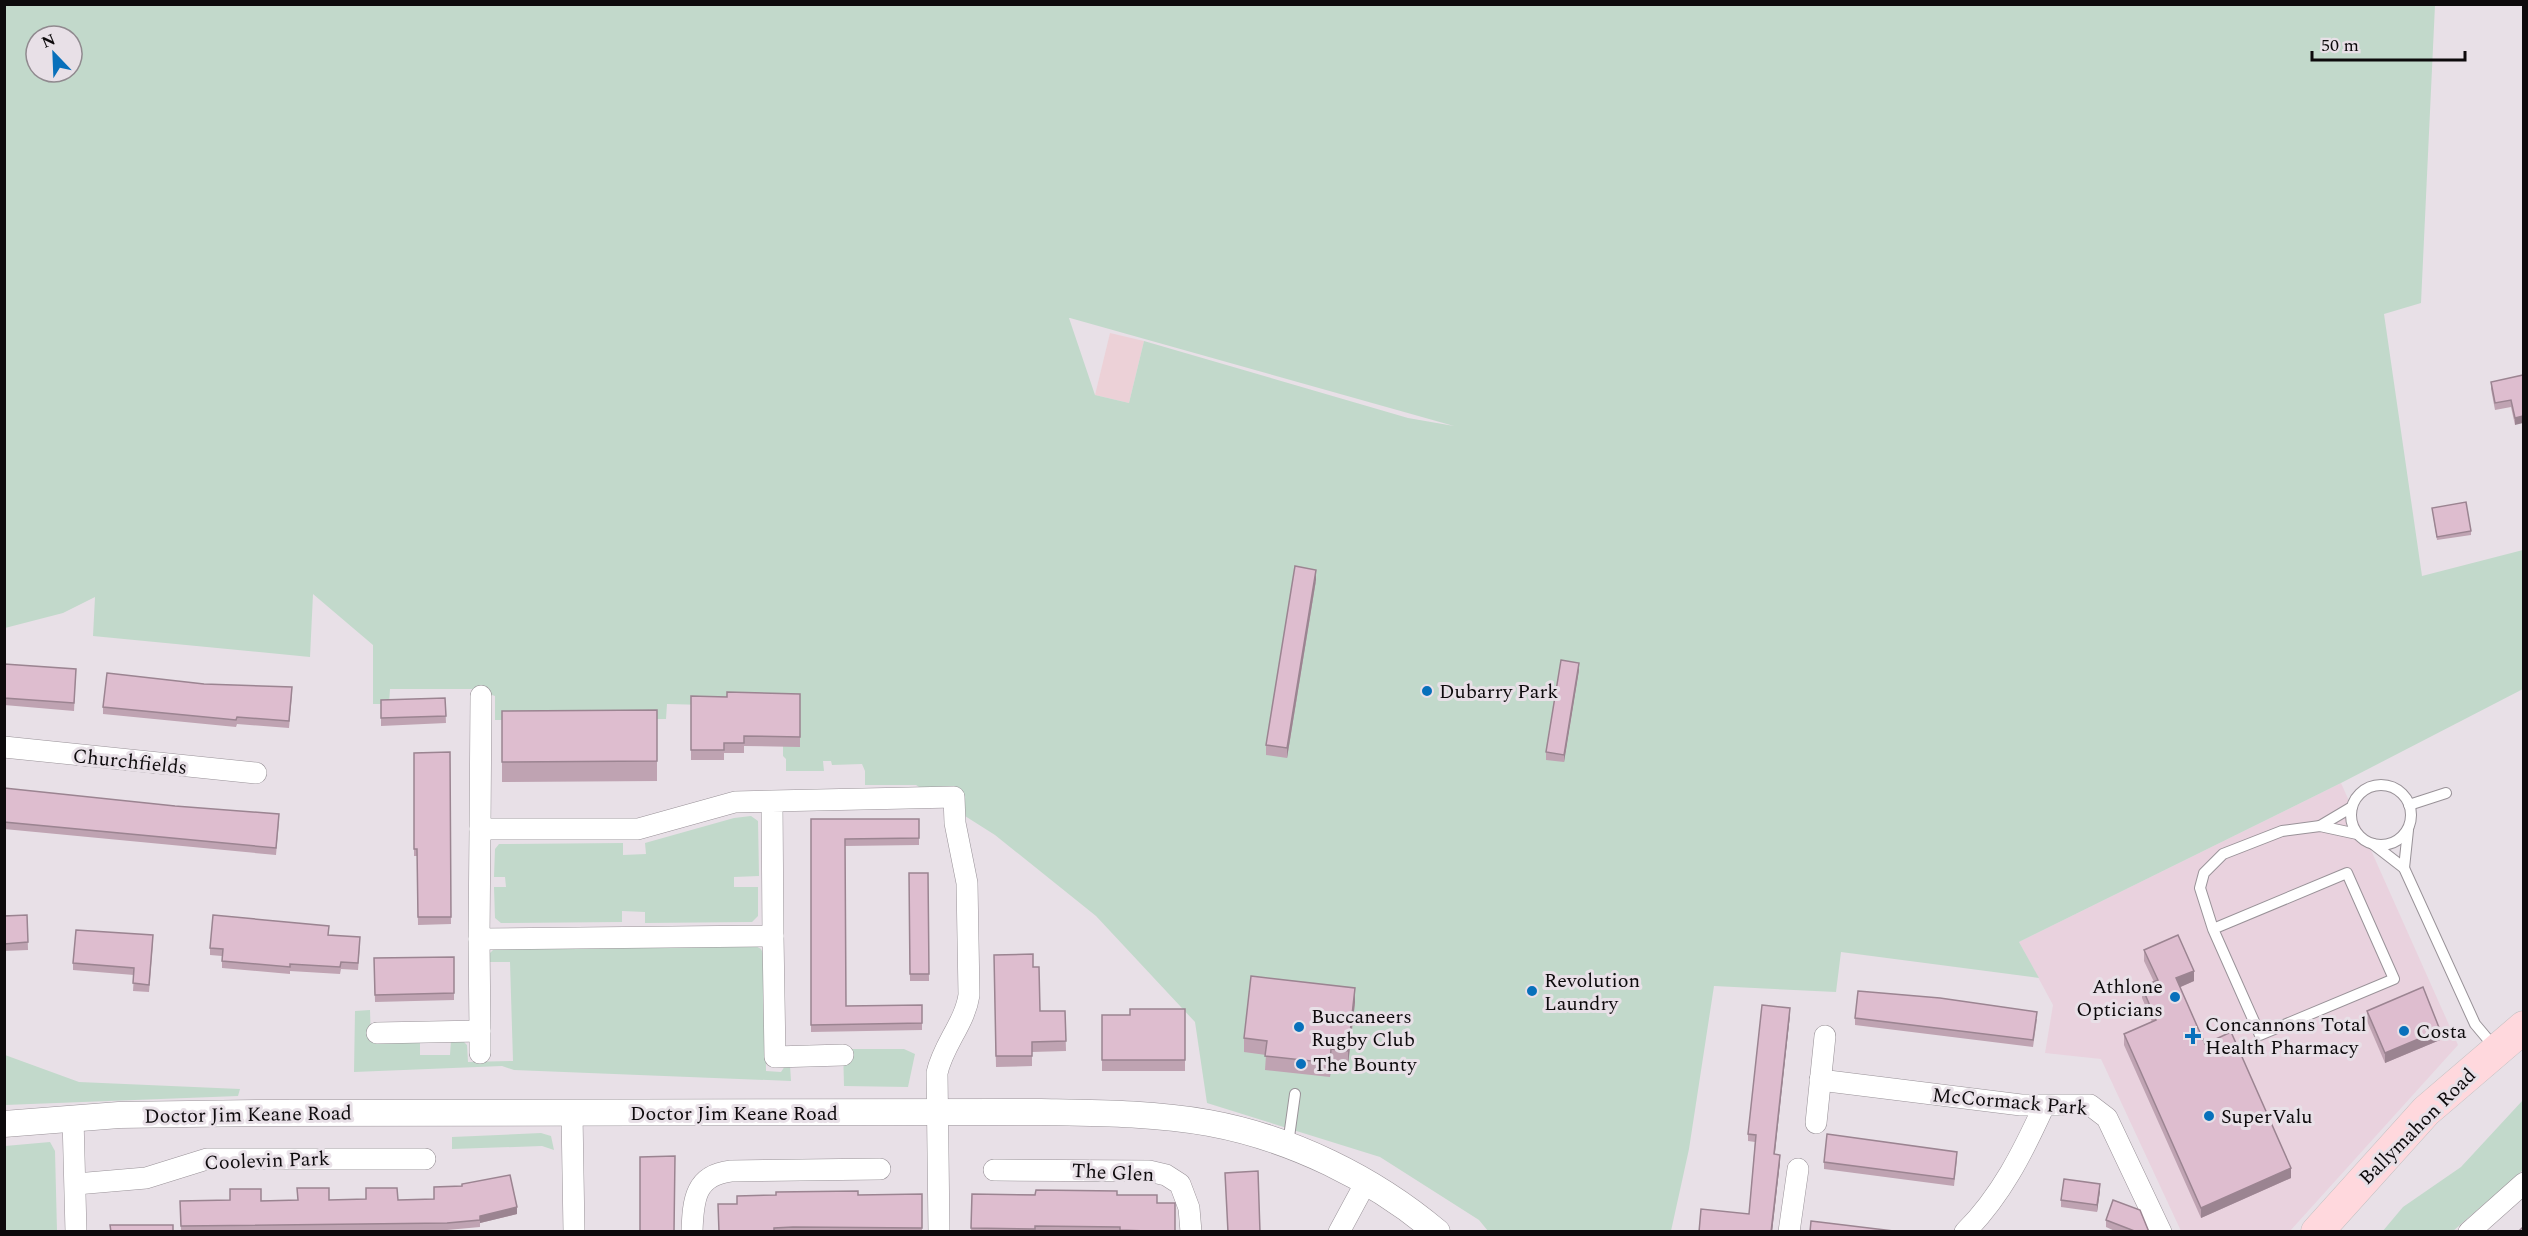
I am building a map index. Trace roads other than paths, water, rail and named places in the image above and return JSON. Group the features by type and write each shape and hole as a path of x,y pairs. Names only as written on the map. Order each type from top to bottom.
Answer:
{"main road":[{"name":"Ballymahon Road","path":"2317,1232 2426,1111 2523,1027"}],"street":[{"path":"480,1053 481,696"},
{"name":"Churchfields","path":"4,747 256,774"},
{"path":"480,829 638,829 735,802 954,797 955,823 967,883 969,995 965,1012 939,1064 937,1114 939,1232"},
{"path":"772,801 776,1057 843,1055"},
{"path":"479,939 773,936"},
{"path":"377,1033 480,1031"},
{"path":"1816,1123 1825,1036"},
{"name":"McCormack Park","path":"1820,1080 2044,1106 2091,1105 2107,1118 2161,1232"},
{"path":"1965,1232 1982,1215 2018,1162 2044,1106"},
{"name":"Doctor Jim Keane Road","path":"4,1124 73,1118 262,1113 937,1114 1062,1112 1149,1116 1210,1124 1288,1146 1366,1182 1437,1232"},
{"path":"572,1114 574,1232"},
{"path":"73,1118 76,1232"},
{"name":"Coolevin Park","path":"76,1184 146,1178 207,1159 425,1159"},
{"path":"692,1232 694,1206 701,1184 715,1174 731,1171 880,1169"},
{"name":"The Glen","path":"994,1170 1111,1169 1158,1172 1180,1184 1189,1208 1191,1232"},
{"path":"1789,1232 1798,1169"},
{"path":"1339,1232 1366,1182"},
{"path":"2469,1232 2523,1183"}],"lane":[{"path":"2320,826 2352,807 2362,791 2382,784 2401,792 2409,805 2411,820 2404,868"},
{"path":"2409,805 2446,793"},
{"path":"2352,807 2352,826 2357,834"},
{"path":"2212,928 2348,873 2394,978 2260,1035 2212,928 2200,888 2204,873 2223,854 2282,831 2320,826 2357,834 2404,868 2475,1024 2497,1049"},
{"path":"2373,844 2392,843 2408,830"},
{"path":"1288,1146 1296,1094"}],"place":[{"name":"Dubarry Park","path":"1427,691"},
{"name":"Revolution Laundry","path":"1532,991"},
{"name":"Athlone Opticians","path":"2175,997"},
{"name":"Buccaneers Rugby Club","path":"1299,1027"},
{"name":"Costa","path":"2404,1031"},
{"name":"Concannons Total Health Pharmacy","path":"2193,1036"},
{"name":"The Bounty","path":"1301,1064"},
{"name":"SuperValu","path":"2209,1116"}]}
